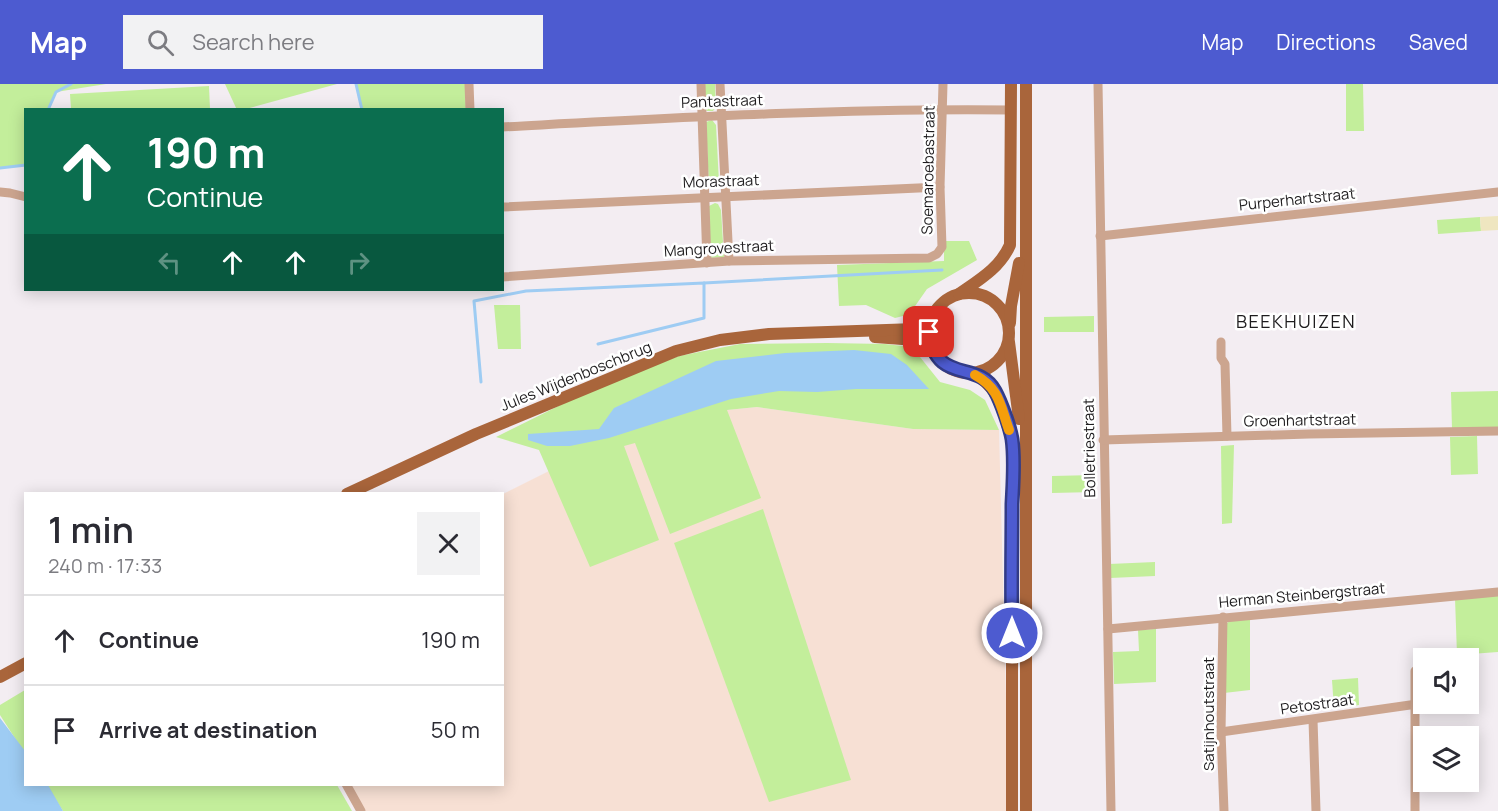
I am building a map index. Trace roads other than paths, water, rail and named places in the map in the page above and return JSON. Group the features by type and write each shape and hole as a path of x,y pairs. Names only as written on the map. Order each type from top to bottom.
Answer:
{"main road":[{"path":"1011,84 1010,244 1005,256 991,271 941,304 931,320 929,332 930,344 935,355 944,364 954,370 973,374 988,382 995,391 1012,439 1012,811"},
{"path":"1026,84 1026,811"},
{"path":"973,374 996,363 1009,337 1011,306 1025,239"},
{"path":"958,294 982,295 993,300 1002,309 1007,320 1017,413 1025,452"},
{"name":"Jules Wijdenboschbrug","path":"351,492 572,392 676,351 709,343 769,334 916,329 931,320"},
{"name":"Jules Wijdenboschbrug","path":"829,333 916,340 930,344"},
{"path":"0,677 24,664"}],"street":[{"path":"469,84 470,108"},
{"path":"701,84 707,262"},
{"path":"720,84 729,261"},
{"name":"Soemaroebastraat","path":"937,254 942,247 940,187 944,84"},
{"name":"Bolletriestraat","path":"1098,84 1111,811"},
{"name":"Pantastraat","path":"504,127 701,116 944,109 1011,110"},
{"name":"Morastraat","path":"504,207 940,187"},
{"path":"0,192 24,196"},
{"name":"Purperhartstraat","path":"1100,236 1498,192"},
{"name":"Mangrovestraat","path":"504,277 707,262 929,258 937,254"},
{"path":"1221,342 1221,358 1225,364 1227,436"},
{"name":"Groenhartstraat","path":"1103,441 1227,436 1498,431"},
{"name":"Herman Steinbergstraat","path":"1108,629 1498,592"},
{"name":"Satijnhoutstraat","path":"1223,617 1221,732 1224,811"},
{"name":"Petostraat","path":"1221,732 1413,705"},
{"path":"1415,811 1417,714"},
{"path":"1313,720 1316,811"},
{"path":"347,786 361,811"}],"water":[{"path":"854,350 891,354 907,365 929,389 779,391 731,399 609,438 570,446 547,446 528,440 528,434 599,429 614,408 716,361 785,353"},
{"path":"0,718 24,750 24,786 49,786 63,811 0,811"}],"waterway":[{"path":"49,108 56,92 71,84"},
{"path":"356,84 362,108"},
{"path":"0,168 24,165"},
{"path":"704,283 942,270"},
{"path":"481,382 474,301 526,291 704,283 704,318 598,344"}],"district":[{"name":"BEEKHUIZEN","path":"1296,321"}]}
